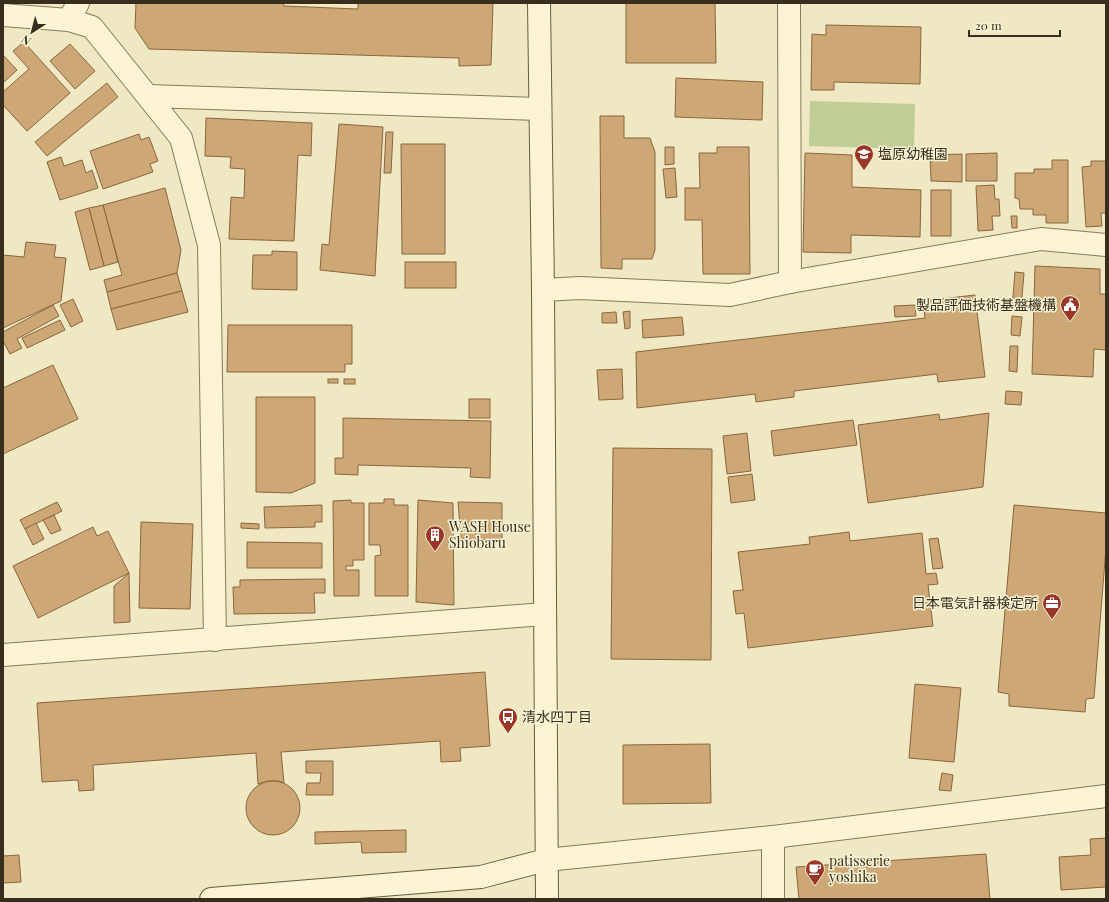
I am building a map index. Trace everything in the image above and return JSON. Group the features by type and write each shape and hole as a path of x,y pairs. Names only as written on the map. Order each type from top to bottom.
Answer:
{"street":[{"path":"539,3 543,290 547,899"},
{"path":"789,3 790,282"},
{"path":"3,15 74,12 92,27 181,138 209,244 215,640"},
{"path":"148,96 540,109"},
{"path":"543,290 580,288 730,295 790,282 1041,240 1106,244"},
{"path":"3,655 545,614"},
{"path":"211,899 481,877 546,860 773,837 1106,796"},
{"path":"773,837 773,899"}],"green space":[{"path":"810,101 915,104 914,149 809,146"}],"building":[{"path":"136,3 283,3 284,6 358,9 358,3 493,3 491,65 459,66 459,58 149,49 135,28"},
{"path":"626,3 715,3 716,63 626,63"},
{"path":"826,25 921,27 920,84 834,82 834,90 811,90 812,34 826,35"},
{"path":"24,42 70,93 27,131 3,105 3,92 29,69 13,51"},
{"path":"70,44 95,71 75,89 50,61"},
{"path":"3,55 17,70 3,83"},
{"path":"676,78 763,82 762,120 675,117"},
{"path":"107,83 118,97 47,156 35,142"},
{"path":"600,116 624,116 624,138 650,138 655,152 655,250 652,259 622,259 622,269 601,268"},
{"path":"206,118 312,123 311,156 298,155 294,241 229,239 231,197 244,198 245,169 230,168 231,157 205,156"},
{"path":"339,124 383,127 375,276 320,270 322,244 329,245"},
{"path":"386,132 393,132 391,173 384,173"},
{"path":"139,134 141,140 149,137 158,161 150,164 153,172 103,189 90,151"},
{"path":"401,144 445,144 445,254 402,254"},
{"path":"665,147 674,147 674,164 665,165"},
{"path":"717,147 749,147 750,274 703,274 702,220 685,220 685,188 700,188 699,153 717,153"},
{"path":"805,153 852,155 852,187 921,190 920,237 851,235 851,253 803,252"},
{"path":"997,153 997,181 966,181 966,154"},
{"path":"962,154 962,182 931,181 930,155"},
{"path":"61,157 64,166 82,160 86,173 92,170 98,188 60,200 47,162"},
{"path":"1052,160 1068,160 1068,223 1046,223 1046,215 1033,215 1033,209 1020,209 1019,199 1015,198 1015,173 1034,173 1034,169 1052,169"},
{"path":"1091,161 1106,161 1106,213 1101,213 1102,226 1086,227 1082,167 1091,166"},
{"path":"675,168 677,197 666,198 663,169"},
{"path":"994,185 995,199 999,199 1000,216 992,216 993,230 978,231 976,186"},
{"path":"165,188 181,250 177,273 107,292 104,280 122,275 103,205"},
{"path":"931,190 951,190 951,236 931,236"},
{"path":"103,205 118,262 104,266 89,208"},
{"path":"89,208 104,266 90,270 75,212"},
{"path":"1011,216 1017,216 1017,228 1012,228"},
{"path":"26,242 56,245 54,257 66,258 61,301 3,328 3,255 24,257"},
{"path":"272,251 297,252 297,290 252,289 253,255 272,255"},
{"path":"405,262 456,262 456,288 405,288"},
{"name":"製品評価技術基盤機構","path":"1035,266 1100,269 1100,294 1106,294 1106,350 1094,349 1093,377 1032,374"},
{"path":"1015,272 1024,273 1021,309 1012,308"},
{"path":"177,273 182,291 111,309 107,292"},
{"path":"182,291 188,312 117,330 111,309"},
{"path":"975,295 985,377 938,382 937,374 794,391 794,397 756,402 755,394 637,408 636,352 925,318 923,301"},
{"path":"73,299 83,321 71,327 60,305"},
{"path":"53,305 59,316 17,339 22,348 10,354 3,341 3,332"},
{"path":"915,305 916,316 895,317 894,306"},
{"path":"630,311 630,328 625,329 623,312"},
{"path":"616,312 617,323 602,323 602,313"},
{"path":"1012,316 1022,317 1020,336 1011,335"},
{"path":"682,317 684,335 643,338 642,320"},
{"path":"60,320 65,330 27,348 22,338"},
{"path":"228,325 352,325 352,364 345,364 345,372 227,372"},
{"path":"1010,346 1018,346 1017,372 1009,371"},
{"path":"53,365 78,419 3,454 3,388"},
{"path":"622,369 623,399 599,400 597,370"},
{"path":"328,379 338,379 338,383 328,383"},
{"path":"344,379 355,379 355,384 344,384"},
{"path":"1006,391 1022,392 1021,405 1005,404"},
{"path":"256,397 315,397 315,483 291,493 256,492"},
{"path":"469,399 490,399 490,418 469,418"},
{"path":"989,413 983,487 868,503 858,425 939,414 940,420"},
{"path":"343,418 491,421 490,478 470,477 471,468 358,465 358,475 335,474 335,458 343,458"},
{"path":"853,420 857,445 774,456 771,431"},
{"path":"747,433 751,471 727,474 723,436"},
{"path":"613,448 712,449 711,660 611,659"},
{"path":"752,474 755,500 731,503 728,477"},
{"path":"384,499 394,499 394,505 408,505 408,596 375,596 375,556 381,555 380,545 369,545 369,503 384,503"},
{"path":"351,500 351,503 364,503 364,560 353,560 353,566 346,566 346,570 359,570 359,596 334,596 333,501"},
{"name":"WASH House Shiobaru","path":"418,500 453,503 454,605 416,602"},
{"path":"57,502 62,511 25,529 20,520"},
{"path":"458,502 502,503 502,540 461,539"},
{"path":"322,505 322,522 315,522 315,527 265,528 264,507"},
{"name":"日本電気計器検定所","path":"1014,505 1106,513 1106,548 1094,698 1086,699 1085,712 1009,706 1009,694 998,692"},
{"path":"54,515 61,530 51,534 43,520"},
{"path":"141,522 193,524 190,609 139,608"},
{"path":"36,523 44,539 33,545 25,529"},
{"path":"241,523 259,524 259,529 241,528"},
{"path":"93,527 97,536 108,531 129,573 38,618 13,566"},
{"path":"849,532 850,541 922,533 926,574 936,573 938,584 928,585 933,626 748,648 744,613 736,614 733,591 743,590 738,552 810,544 809,537"},
{"path":"938,538 943,568 933,569 929,539"},
{"path":"247,542 322,543 322,568 247,568"},
{"path":"129,573 130,622 114,623 114,586"},
{"path":"325,579 325,593 314,593 315,613 234,614 233,587 240,587 240,580"},
{"path":"485,672 490,746 460,748 461,761 441,762 440,741 281,752 284,783 279,781 268,781 258,784 256,753 93,765 94,790 79,791 78,780 42,782 37,703"},
{"path":"915,684 961,688 954,762 909,758"},
{"path":"710,744 711,803 623,804 623,745"},
{"path":"306,761 333,761 333,795 306,795 307,783 320,783 321,773 306,773"},
{"path":"942,773 953,775 951,791 939,790"},
{"path":"268,781 278,781 288,785 296,793 300,803 300,813 296,823 288,831 278,835 268,835 258,831 250,823 246,813 246,803 250,793 258,785"},
{"path":"406,830 406,852 362,853 361,842 315,844 315,832"},
{"path":"1106,838 1106,887 1061,890 1059,857 1091,855 1090,839"},
{"path":"986,854 990,899 799,899 796,867"},
{"path":"19,855 21,882 3,883 3,856"}],"place":[{"name":"塩原幼稚園","path":"864,171"},
{"name":"製品評価技術基盤機構","path":"1070,322"},
{"name":"WASH House Shiobaru","path":"435,552"},
{"name":"日本電気計器検定所","path":"1052,620"},
{"name":"清水四丁目","path":"508,734"},
{"name":"patisserie yoshika","path":"815,886"}]}
